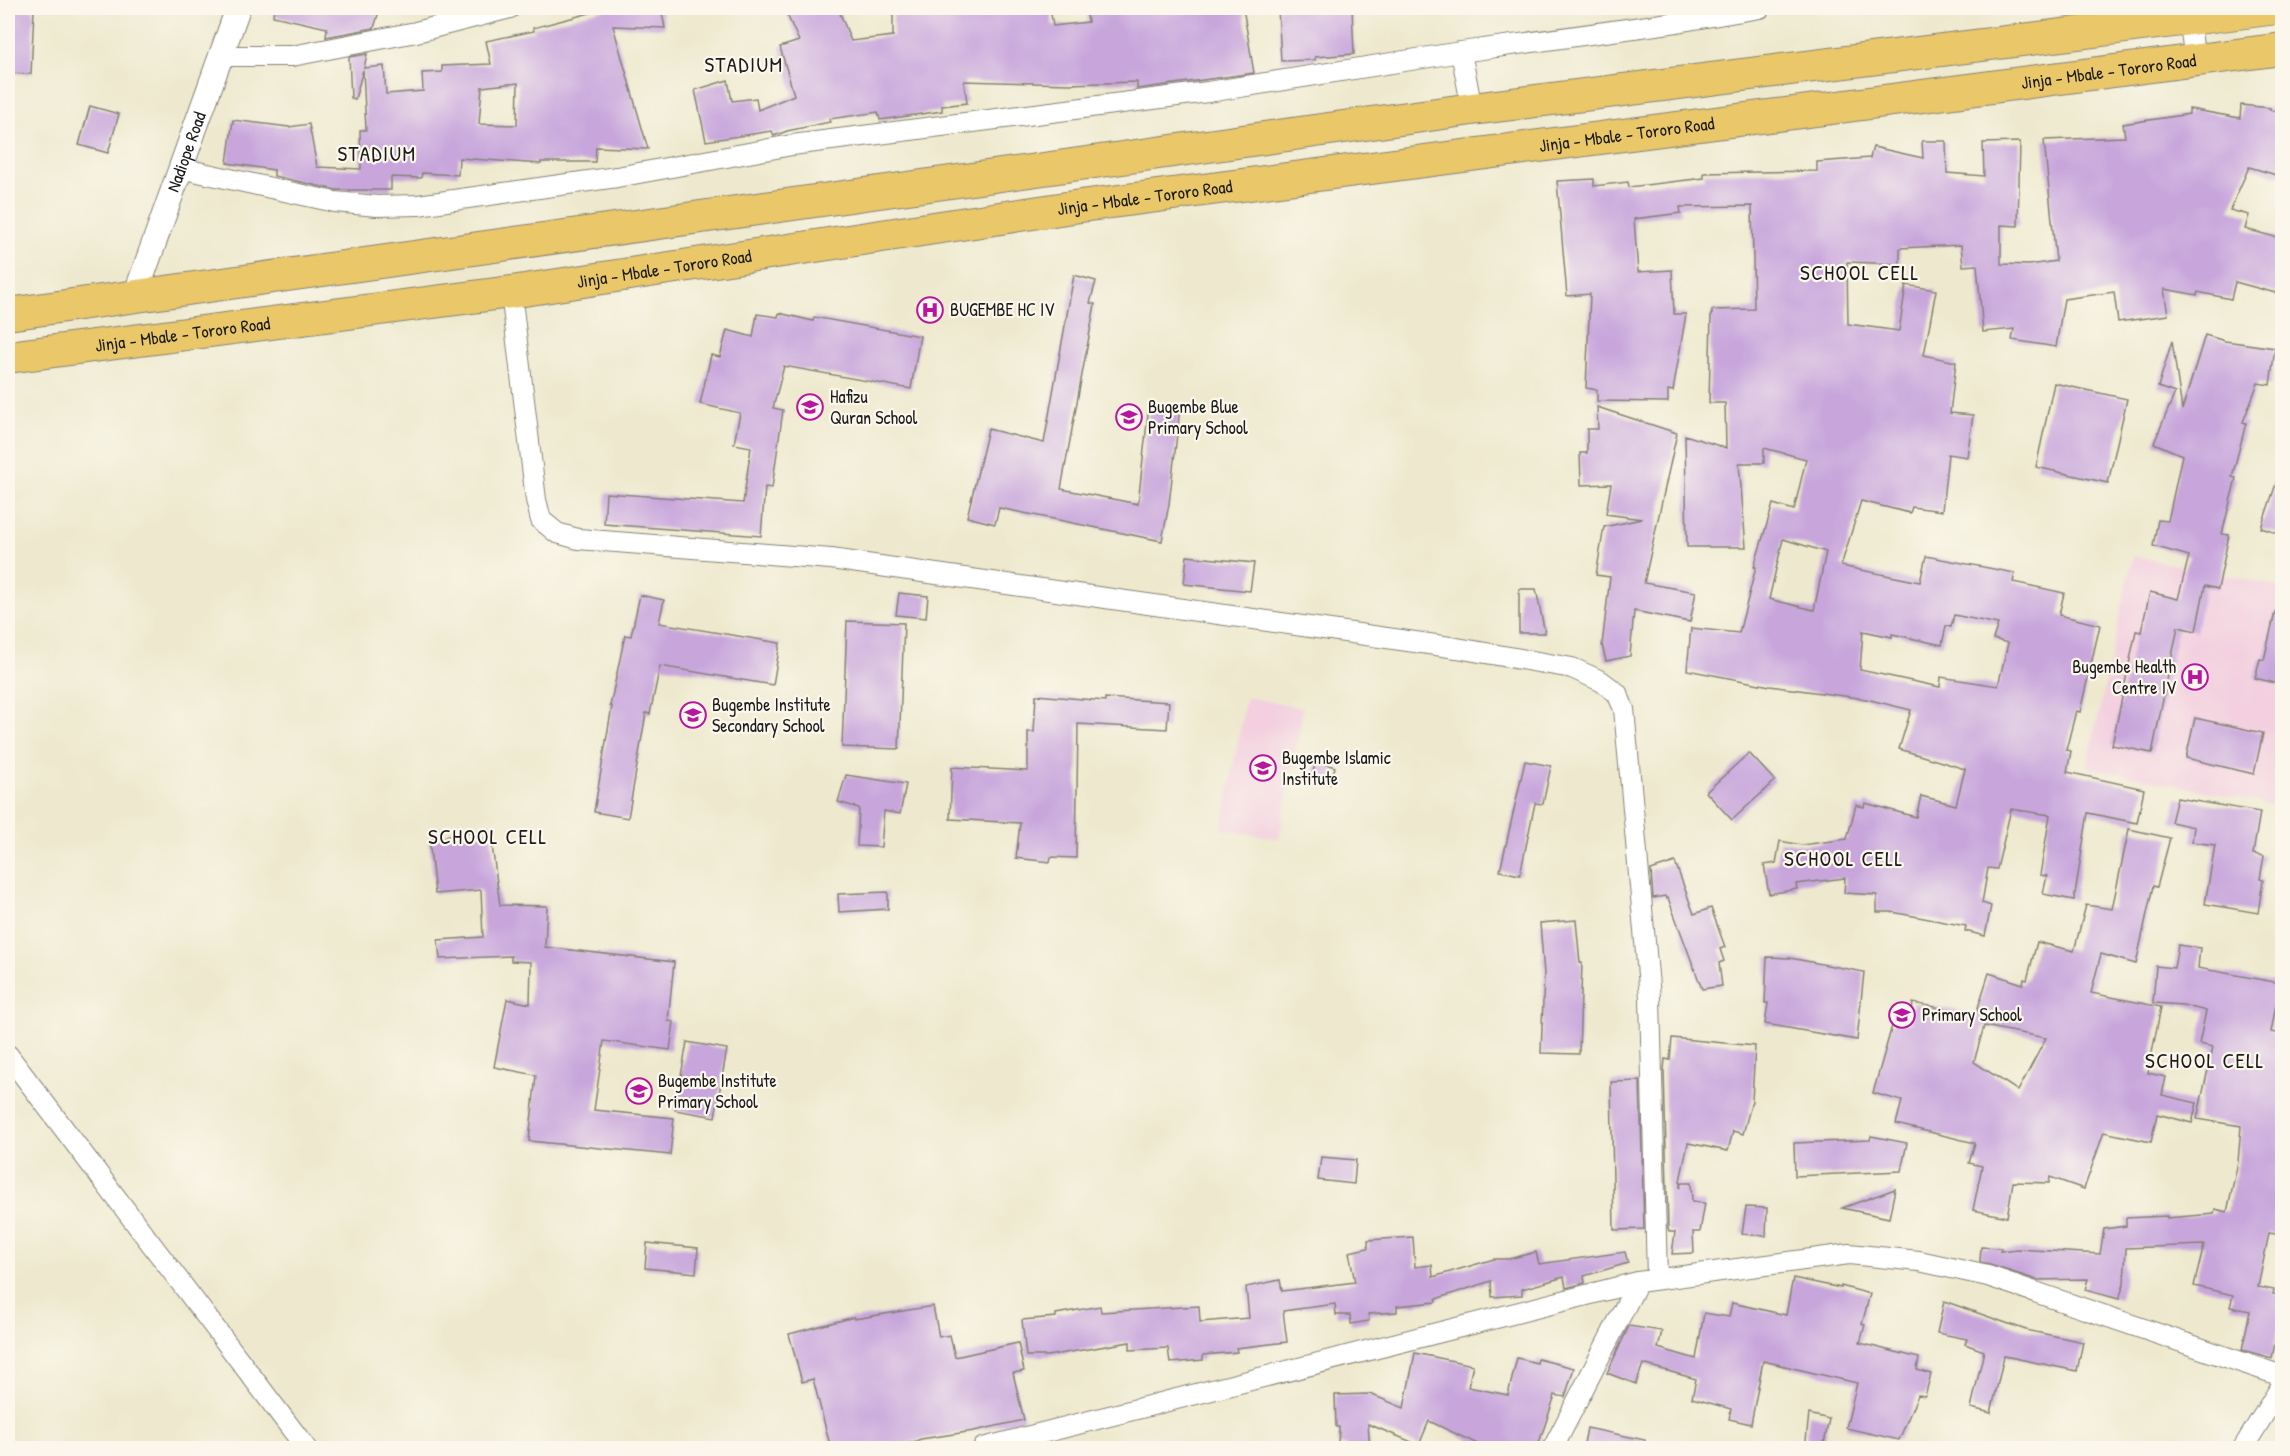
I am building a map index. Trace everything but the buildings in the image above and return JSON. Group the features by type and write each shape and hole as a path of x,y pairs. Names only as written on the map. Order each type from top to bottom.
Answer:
{"highway":[{"path":"8,314 1472,109 2189,14 2277,8"},
{"name":"Jinja - Mbale - Tororo Road","path":"8,357 511,292 1073,207 2283,49"}],"street":[{"name":"Nadiope Road","path":"135,296 238,8"},
{"path":"221,56 292,56 416,32 510,8"},
{"path":"180,168 335,202 378,206 418,205 617,177 792,145 1208,92 1760,8"},
{"path":"2189,14 2195,61"},
{"path":"1461,52 1472,109"},
{"path":"511,292 536,500 541,520 557,533 578,539 831,559 1457,648 1572,668 1601,681 1617,693 1624,709 1650,997 1648,1281 1553,1449"},
{"path":"8,1055 306,1449"},
{"path":"983,1449 1648,1281 1849,1254 1919,1261 1988,1276 2283,1376"},
{"path":"2243,1449 2283,1384"}],"shaded area":[{"name":"Bugembe Health Centre IV","path":"2133,556 2282,587 2282,807 2087,767"},
{"name":"Bugembe Islamic Institute","path":"1246,697 1303,708 1279,839 1222,829"}],"place":[{"name":"BUGEMBE HC IV","path":"930,310"},
{"name":"Hafizu Quran School","path":"810,407"},
{"name":"Bugembe Blue Primary School","path":"1129,417"},
{"name":"Bugembe Health Centre IV","path":"2195,677"},
{"name":"Bugembe Institute Secondary School","path":"693,715"},
{"name":"Bugembe Islamic Institute","path":"1263,768"},
{"name":"Primary School","path":"1902,1015"},
{"name":"Bugembe Institute Primary School","path":"639,1091"}],"district":[{"name":"STADIUM","path":"744,65"},
{"name":"STADIUM","path":"377,154"},
{"name":"SCHOOL CELL","path":"1860,273"},
{"name":"SCHOOL CELL","path":"488,837"},
{"name":"SCHOOL CELL","path":"1844,859"},
{"name":"SCHOOL CELL","path":"2205,1061"}]}
